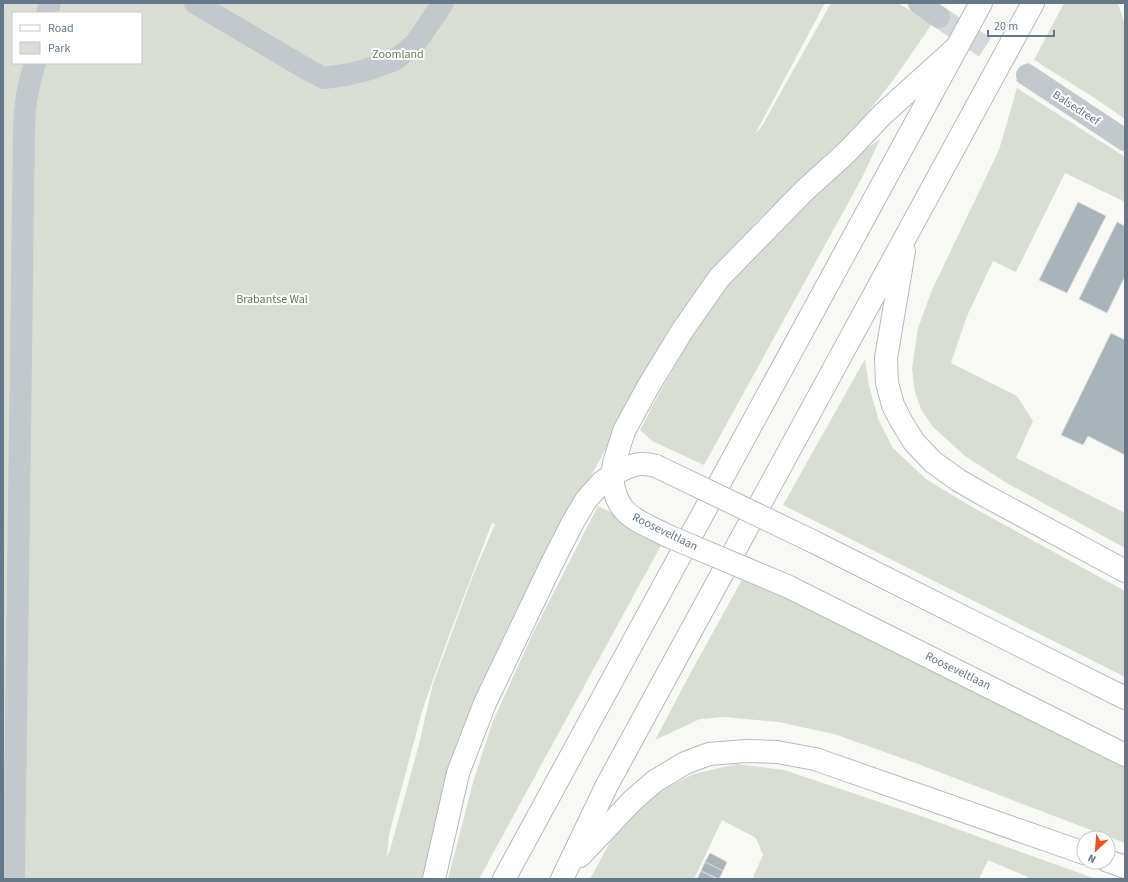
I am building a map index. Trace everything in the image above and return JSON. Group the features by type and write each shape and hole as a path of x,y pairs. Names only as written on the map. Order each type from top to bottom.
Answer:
{"main road":[{"path":"504,879 981,3"},
{"path":"564,875 607,785 1032,3"},
{"path":"612,475 614,463 624,431 648,387 682,331 719,278 804,191 846,152 883,114 957,47"},
{"path":"906,234 886,364 887,383 893,405 914,442 933,462 958,480 1125,571"},
{"path":"434,879 458,773 485,703 548,570 586,500 602,482 627,467 646,464 656,466 812,541 1125,698"},
{"name":"Rooseveltlaan","path":"612,475 616,497 622,508 629,515 668,536 787,586 1125,755"},
{"path":"564,875 633,800 655,782 685,763 709,754 746,750 777,752 815,759 1076,849"}],"street":[{"path":"195,3 324,78 366,70 395,60 415,44 443,3"},
{"path":"919,3 939,17"},
{"path":"14,879 24,108 34,64"},
{"name":"Balsedreef","path":"1027,75 1125,140"}],"green space":[{"name":"Brabantse Wal","path":"3,3 825,3 755,134 762,126 831,3 898,3 932,24 894,79 857,126 757,221 694,299 625,413 578,500 426,879 3,879","holes":["492,523 495,524 472,578 433,684 419,744 387,857 389,835 423,708"]},
{"path":"1064,3 1118,3 1125,25 1125,119 1034,60"},
{"path":"1017,88 1125,157 1125,202 1065,173 1016,272 993,261 967,316 951,363 1017,396 1033,421 1016,458 1125,513 1125,548 1005,482 965,456 933,427 921,409 915,392 912,369 918,328 932,290 999,150"},
{"path":"880,139 863,176 704,465 652,441 640,430 707,310 752,256 851,159"},
{"path":"865,359 869,386 879,421 893,448 926,479 972,507 1125,591 1125,677 783,505"},
{"path":"598,506 665,538 479,879 448,879 474,779 493,721 534,631"},
{"path":"744,576 1125,763 1125,843 1116,840 1116,830 1091,830 918,764 834,734 778,722 725,717 700,719 655,740"},
{"path":"737,764 784,770 921,816 1096,879 1032,879 988,860 979,879 758,879 753,877 763,855 756,838 722,820 694,879 590,879 617,829 650,795 694,774"}],"building":[{"path":"1078,202 1106,216 1067,293 1039,280"},
{"path":"1117,222 1125,226 1125,276 1107,313 1079,299"},
{"path":"1111,333 1125,340 1125,455 1088,436 1083,445 1061,435"},
{"path":"710,853 727,862 723,871 705,862"},
{"path":"705,862 723,871 719,879 701,871"},
{"path":"701,871 717,879 697,879"}],"tunnel":[{"path":"939,17 1027,75"}],"park label":[{"name":"Zoomland","path":"398,54"}]}
